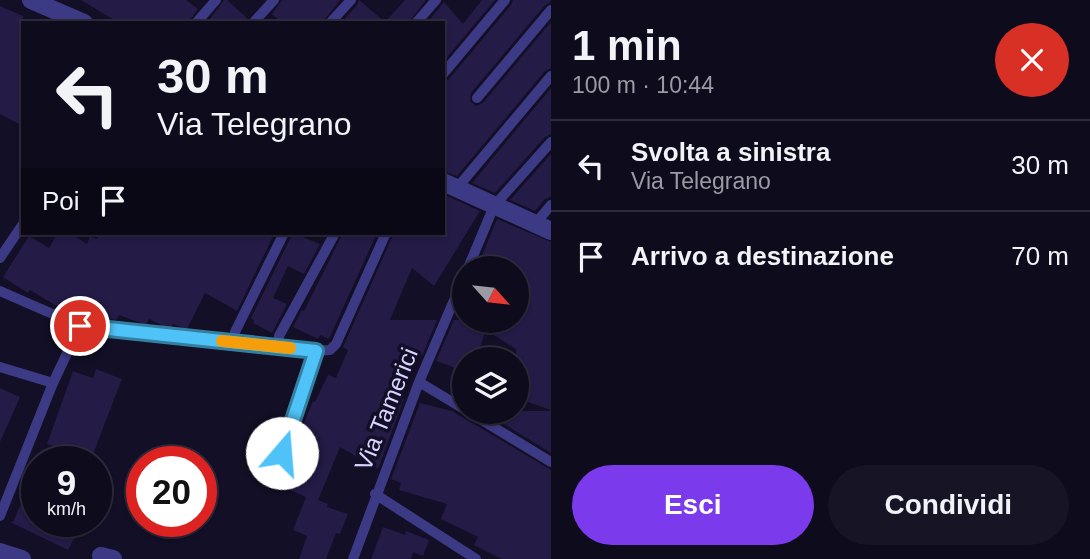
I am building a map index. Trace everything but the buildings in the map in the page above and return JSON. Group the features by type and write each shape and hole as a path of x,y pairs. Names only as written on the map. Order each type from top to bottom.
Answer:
{"street":[{"path":"31,0 79,21"},
{"path":"450,185 543,227"},
{"path":"0,552 22,559"}],"lane":[{"path":"198,21 216,0"},
{"path":"255,21 274,0"},
{"path":"332,21 351,0"},
{"path":"418,21 436,0"},
{"path":"445,72 505,0"},
{"path":"477,98 551,10"},
{"path":"450,185 551,76"},
{"path":"473,256 494,206 551,142"},
{"path":"543,227 551,205"},
{"path":"0,258 21,227"},
{"path":"235,332 283,235"},
{"path":"279,336 334,235"},
{"path":"0,291 80,326 316,351 330,350 336,344 385,235"},
{"name":"Via Tamerici","path":"352,559 419,382 452,305"},
{"path":"0,516 53,383 80,326"},
{"path":"274,479 316,351"},
{"path":"0,367 53,383"},
{"path":"419,382 452,402"},
{"path":"488,424 551,462"},
{"path":"375,494 476,559"}],"slow traffic":[{"path":"222,341 290,348"}],"route":[{"path":"80,326 316,351 282,453"}]}
